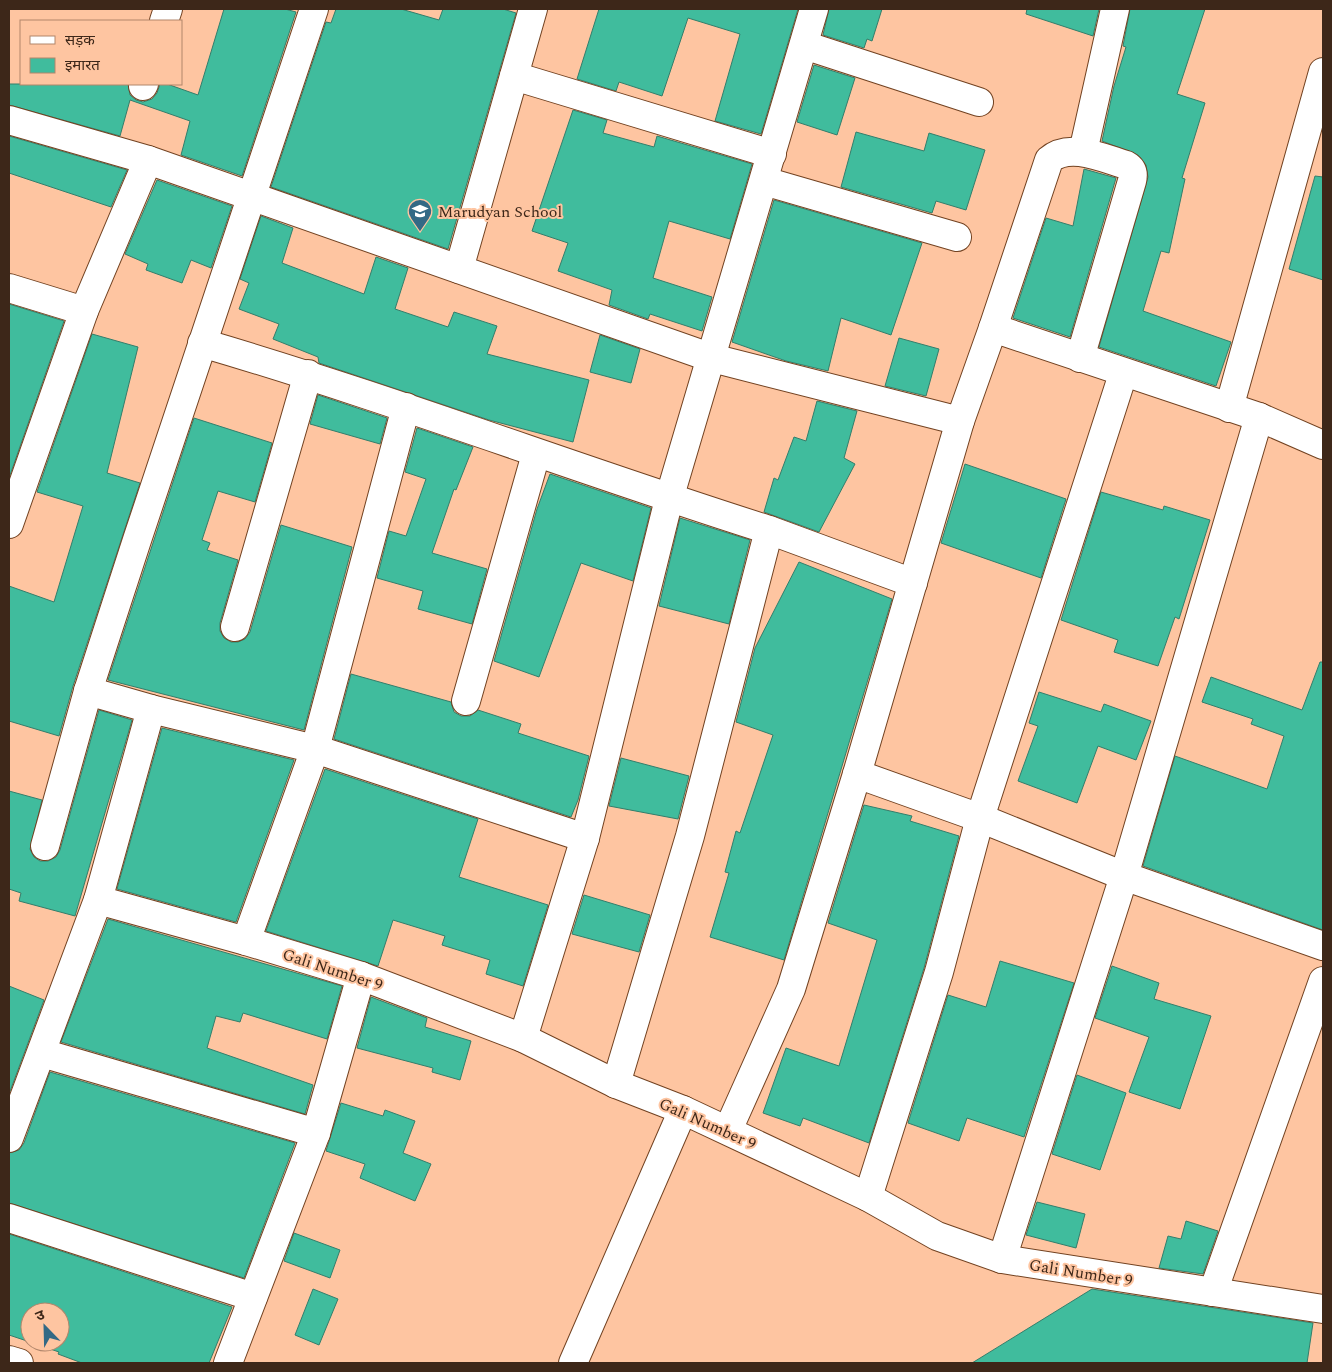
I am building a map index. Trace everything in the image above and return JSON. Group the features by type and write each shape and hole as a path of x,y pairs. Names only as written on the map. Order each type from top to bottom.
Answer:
{"street":[{"path":"45,846 88,691 314,9"},
{"path":"459,269 533,9"},
{"path":"523,1038 584,838 669,499 814,9"},
{"path":"1083,152 1115,9"},
{"path":"804,45 979,102"},
{"path":"1229,408 1319,102 1323,72"},
{"path":"514,76 772,154"},
{"path":"9,120 148,160 712,358 960,421"},
{"path":"728,1130 791,989 857,774 960,421 993,328 1045,167 1055,154 1064,152 1083,152 1126,164 1131,167 1134,174 1080,358"},
{"path":"11,511 84,311 148,160"},
{"path":"764,181 957,238"},
{"path":"9,288 84,311"},
{"path":"993,328 1123,374 1258,417 1323,445"},
{"path":"202,343 308,374 406,407 536,454 669,499 769,530 913,583"},
{"path":"235,627 308,374"},
{"path":"868,1197 939,972 980,818 1123,374"},
{"path":"246,941 315,749 406,407"},
{"path":"1002,1259 1124,876 1258,417"},
{"path":"466,701 536,454"},
{"path":"616,1084 690,836 769,530"},
{"path":"88,691 151,710 315,749 584,838"},
{"path":"9,1138 98,900 151,710"},
{"path":"857,774 980,818 1124,876 1323,946"},
{"name":"Gali Number 9","path":"98,900 246,941 361,976 523,1038 616,1084 728,1130 868,1197 937,1236 1002,1259 1323,1309"},
{"path":"228,1363 316,1132 361,976"},
{"path":"1213,1292 1323,981"},
{"path":"42,1053 316,1132"},
{"path":"573,1363 683,1110"},
{"path":"9,1218 253,1297"},
{"path":"9,1360 19,1363"}],"building":[{"path":"224,9 285,9 296,12 242,176 181,155 190,121 130,100 120,136 9,105 9,84 128,85 130,95 136,100 143,102 152,99 157,93 160,85 170,85 198,95"},
{"path":"336,9 401,9 439,20 443,9 503,9 516,13 448,249 271,187 326,22 331,23"},
{"path":"599,9 798,9 761,134 715,121 740,34 688,18 662,96 619,82 616,91 577,79"},
{"path":"829,9 882,9 872,41 867,39 864,48 823,35"},
{"path":"1027,9 1099,9 1093,36 1026,14"},
{"path":"1130,9 1205,9 1177,94 1205,103 1182,178 1185,179 1169,253 1161,251 1143,311 1231,342 1216,386 1099,347 1148,177 1146,165 1138,155 1102,141 1114,86 1126,47 1123,46"},
{"path":"814,65 855,78 837,135 797,122"},
{"path":"573,110 607,120 603,133 654,147 657,136 752,164 730,239 669,221 653,278 712,297 702,331 650,314 648,319 609,305 612,290 558,271 568,243 532,231"},
{"path":"856,132 924,151 929,133 985,150 966,210 936,201 932,213 841,187"},
{"path":"9,136 127,170 111,207 9,173"},
{"path":"1084,169 1116,178 1070,337 1013,318 1046,218 1073,226"},
{"path":"1315,176 1323,177 1323,280 1289,269"},
{"path":"157,180 232,206 211,268 191,260 182,283 146,270 148,264 125,254"},
{"path":"774,200 922,243 891,335 841,318 828,371 786,361 732,342"},
{"path":"261,216 293,228 282,263 364,294 376,257 408,268 395,309 448,327 454,312 497,326 487,354 589,380 573,442 489,420 319,363 318,357 273,339 279,324 239,309 249,283 240,279"},
{"path":"9,304 64,321 9,478"},
{"path":"92,334 138,347 107,473 140,483 73,686 59,736 9,721 9,586 54,602 83,506 37,492"},
{"path":"600,335 640,349 631,383 590,372"},
{"path":"899,338 939,349 926,396 885,386"},
{"path":"318,395 387,418 380,444 310,424"},
{"path":"817,401 857,411 844,458 855,464 819,532 764,512 774,478 778,480 794,437 806,441"},
{"path":"194,418 272,443 255,502 218,491 202,540 210,543 207,550 238,560 220,623 220,631 224,638 231,642 238,642 245,639 250,632 281,525 352,547 304,730 108,680"},
{"path":"417,428 473,447 456,490 454,489 432,553 487,569 472,624 418,609 423,591 377,578 389,531 406,536 426,479 405,472"},
{"path":"965,464 1066,499 1041,578 941,543"},
{"path":"550,474 651,508 633,581 581,563 539,677 494,661 537,509"},
{"path":"1101,492 1163,510 1164,506 1210,520 1179,619 1175,617 1158,666 1114,652 1118,640 1061,620"},
{"path":"680,518 750,540 729,624 659,606"},
{"path":"799,562 892,599 784,960 710,937 729,873 725,872 736,831 740,833 773,735 736,722 755,648"},
{"path":"1320,662 1323,662 1323,930 1143,866 1175,756 1267,789 1284,736 1251,724 1253,719 1202,702 1211,677 1302,710"},
{"path":"351,674 451,702 454,712 461,716 470,716 478,710 521,724 518,733 589,756 578,800 571,817 334,739"},
{"path":"1039,692 1101,712 1104,704 1151,721 1136,760 1098,746 1077,803 1018,781 1038,726 1029,723"},
{"path":"99,710 132,720 75,916 19,901 21,893 9,889 9,791 42,800 30,849 34,857 40,861 48,861 56,857 60,850"},
{"path":"162,728 294,760 236,922 117,889"},
{"path":"621,758 689,776 678,819 609,806"},
{"path":"325,769 478,819 459,877 548,905 523,986 486,974 490,960 442,945 445,936 393,920 378,966 266,931"},
{"path":"864,805 912,816 910,821 959,836 924,968 869,1143 803,1118 800,1126 763,1113 786,1048 839,1066 877,940 828,923"},
{"path":"584,895 650,915 639,952 572,934"},
{"path":"108,919 342,986 327,1039 243,1013 240,1022 216,1016 207,1048 313,1085 305,1114 61,1042"},
{"path":"1000,961 1074,983 1024,1137 967,1118 959,1141 908,1123 948,995 986,1007"},
{"path":"1112,966 1159,983 1154,999 1211,1016 1180,1109 1129,1092 1149,1037 1095,1018"},
{"path":"9,986 44,1000 9,1094"},
{"path":"371,997 427,1018 425,1027 471,1041 460,1080 432,1072 433,1068 357,1048"},
{"path":"50,1072 295,1143 244,1278 9,1203 9,1153 19,1150 24,1143"},
{"path":"1077,1075 1126,1093 1100,1170 1052,1154"},
{"path":"341,1103 383,1116 385,1110 415,1121 403,1153 431,1164 415,1201 360,1178 365,1164 326,1151"},
{"path":"1037,1202 1085,1214 1076,1248 1026,1235"},
{"path":"1186,1221 1218,1231 1203,1274 1159,1268 1168,1236 1181,1239"},
{"path":"294,1233 340,1250 330,1278 284,1261"},
{"path":"9,1234 232,1307 209,1363 82,1363 58,1354 59,1352 70,1352 70,1302 20,1302 20,1339 9,1335"},
{"path":"313,1289 338,1299 319,1345 295,1335"},
{"path":"1092,1289 1313,1323 1307,1363 972,1363"}],"place":[{"name":"Marudyan School","path":"420,232"}]}
